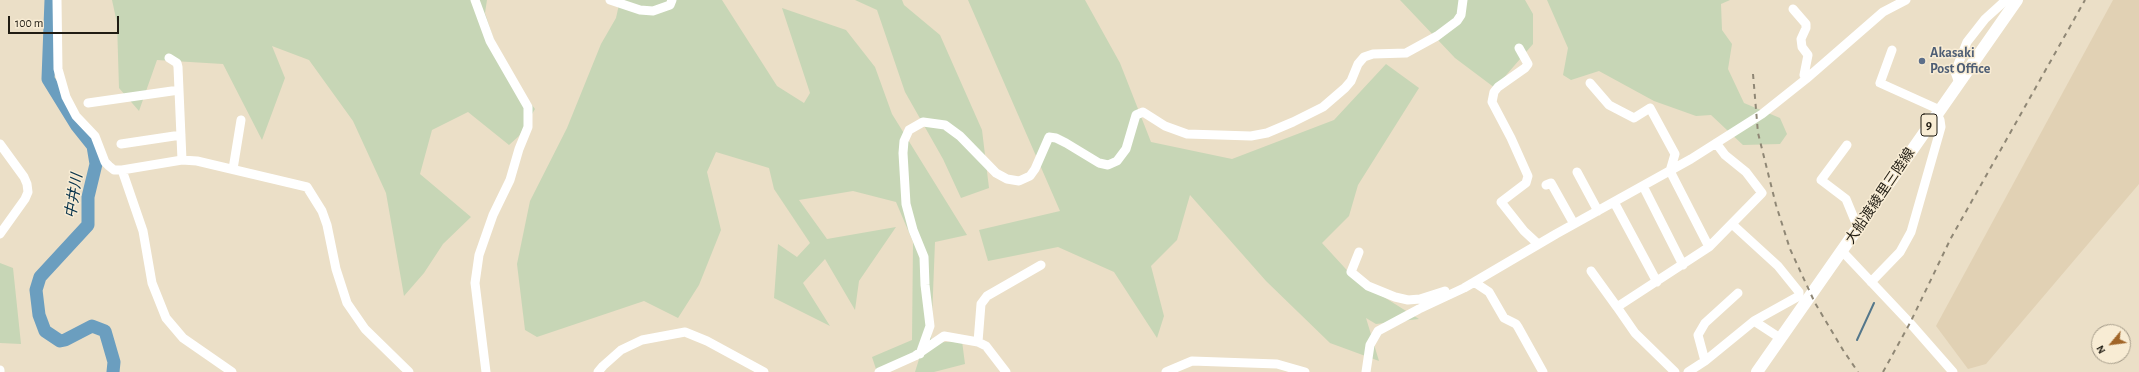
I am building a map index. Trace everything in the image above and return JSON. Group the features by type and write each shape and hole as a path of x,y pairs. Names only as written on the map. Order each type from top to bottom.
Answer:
{"main road":[{"name":"大船渡綾里三陸線","path":"1757,372 2017,0"}],"street":[{"path":"57,0 58,69 66,97 76,116 95,136 105,162 114,170 122,170 182,160 198,161 307,187 327,224 336,269 347,303 365,329 409,372"},
{"path":"475,0 490,41 528,107 528,127 519,149 510,180 494,215 479,255 475,283 486,372"},
{"path":"610,0 640,10 652,11 670,5 672,0"},
{"path":"920,354 930,326 925,285 924,257 913,230 906,204 903,153 904,141 909,130 923,122 945,125 960,136 996,173 1007,179 1019,181 1030,176 1035,169 1049,137 1056,138 1066,143 1099,163 1108,165 1117,161 1126,149 1136,115 1143,112 1165,126 1187,134 1211,136 1252,136 1267,133 1323,107 1345,88 1351,80 1358,64 1364,57 1373,54 1406,52 1437,36 1457,21 1461,15 1463,0"},
{"path":"1366,372 1370,345 1378,331 1419,309 1464,288 1538,244 1670,171 1716,143 1762,114 1806,79 1883,12 1906,0"},
{"path":"1959,83 1955,72 1967,42 1985,19 2006,0"},
{"path":"1793,9 1806,24 1806,28 1801,39 1802,47 1808,55 1804,75 1806,79"},
{"path":"1520,48 1528,64 1525,68 1498,87 1494,92 1492,102 1511,138 1528,176 1526,183 1501,202 1524,232 1538,244"},
{"path":"1871,282 1900,252 1911,232 1941,127 1938,112 1880,83 1892,50"},
{"path":"169,58 177,62 182,160"},
{"path":"1590,83 1609,105 1634,118 1650,108 1675,154 1670,171 1710,247"},
{"path":"88,103 179,90"},
{"path":"233,169 241,120"},
{"path":"121,144 181,135"},
{"path":"1617,307 1710,247 1762,193 1746,172 1724,155 1716,143"},
{"path":"0,144 24,177 28,192 25,199 0,234"},
{"path":"1847,145 1821,180 1846,199 1858,228"},
{"path":"122,170 144,231 152,284 166,318 183,338 232,372"},
{"path":"1577,172 1598,211"},
{"path":"1546,185 1551,183 1574,224"},
{"path":"1642,186 1683,265"},
{"path":"1614,202 1657,282"},
{"path":"1688,372 1705,361 1754,321 1799,296 1799,292 1778,266 1732,224"},
{"path":"1842,251 1953,372"},
{"path":"1359,252 1350,272 1368,286 1395,297 1408,300 1420,299 1449,290 1464,288"},
{"path":"978,342 981,304 987,296 1041,265"},
{"path":"1590,271 1635,333 1675,372"},
{"path":"1474,282 1489,292 1504,318 1516,324 1543,372"},
{"path":"1705,361 1698,335 1705,323 1738,293"},
{"path":"1754,321 1780,338"},
{"path":"598,372 621,350 642,340 685,332 707,341 764,372"},
{"path":"879,372 920,354 944,336 978,342 986,346 1006,372"},
{"path":"1166,372 1192,361 1277,364 1305,372"}],"shaded area":[{"path":"2113,0 2139,0 2139,184 1986,364 1968,369 1936,326"}],"green space":[{"path":"112,0 487,0 485,13 503,67 535,109 519,136 509,145 468,112 432,130 420,174 471,217 443,244 424,273 404,296 386,193 353,121 309,60 272,46 285,78 262,140 223,64 157,60 139,111 119,88 117,23"},
{"path":"620,0 722,0 777,86 804,103 810,93 782,8 846,30 875,67 892,114 967,235 935,242 931,343 962,341 965,364 934,372 915,372 920,356 877,372 872,357 912,340 913,242 896,202 853,191 799,200 827,239 896,227 859,281 855,310 825,259 803,283 830,326 774,298 778,244 797,257 810,243 774,189 769,168 716,152 707,172 721,230 699,285 678,318 644,301 537,337 525,330 517,264 530,201 567,128 601,44 616,18"},
{"path":"855,0 902,0 904,5 940,35 982,130 989,188 961,198 943,159 905,92 877,10"},
{"path":"968,0 1085,0 1120,63 1151,142 1232,159 1334,120 1386,64 1419,88 1358,185 1349,216 1322,243 1355,279 1419,319 1376,324 1366,318 1379,361 1330,343 1266,281 1190,195 1177,240 1151,266 1164,316 1157,338 1114,272 1058,247 988,261 979,230 1060,211"},
{"path":"1400,0 1525,0 1533,14 1533,44 1495,88 1455,58"},
{"path":"1547,0 1730,0 1721,4 1722,30 1732,44 1728,69 1744,103 1780,118 1787,134 1780,144 1743,145 1711,115 1696,116 1654,101 1599,71 1571,80 1563,75 1568,48"},
{"path":"0,263 13,268 21,344 0,343"}],"waterway":[{"name":"中井川","path":"51,0 48,79 77,126 93,146 96,164 88,197 88,225 40,277 36,290 39,315 45,331 60,341 65,340 92,326 105,331 114,362 113,372"},
{"path":"1857,340 1874,303"}],"railway":[{"path":"1883,372 1910,323 1951,238 2085,0"},
{"path":"1753,74 1758,133 1776,205 1790,249 1815,303 1858,372"}],"place":[{"name":"Akasaki Post Office","path":"1922,61"}]}
